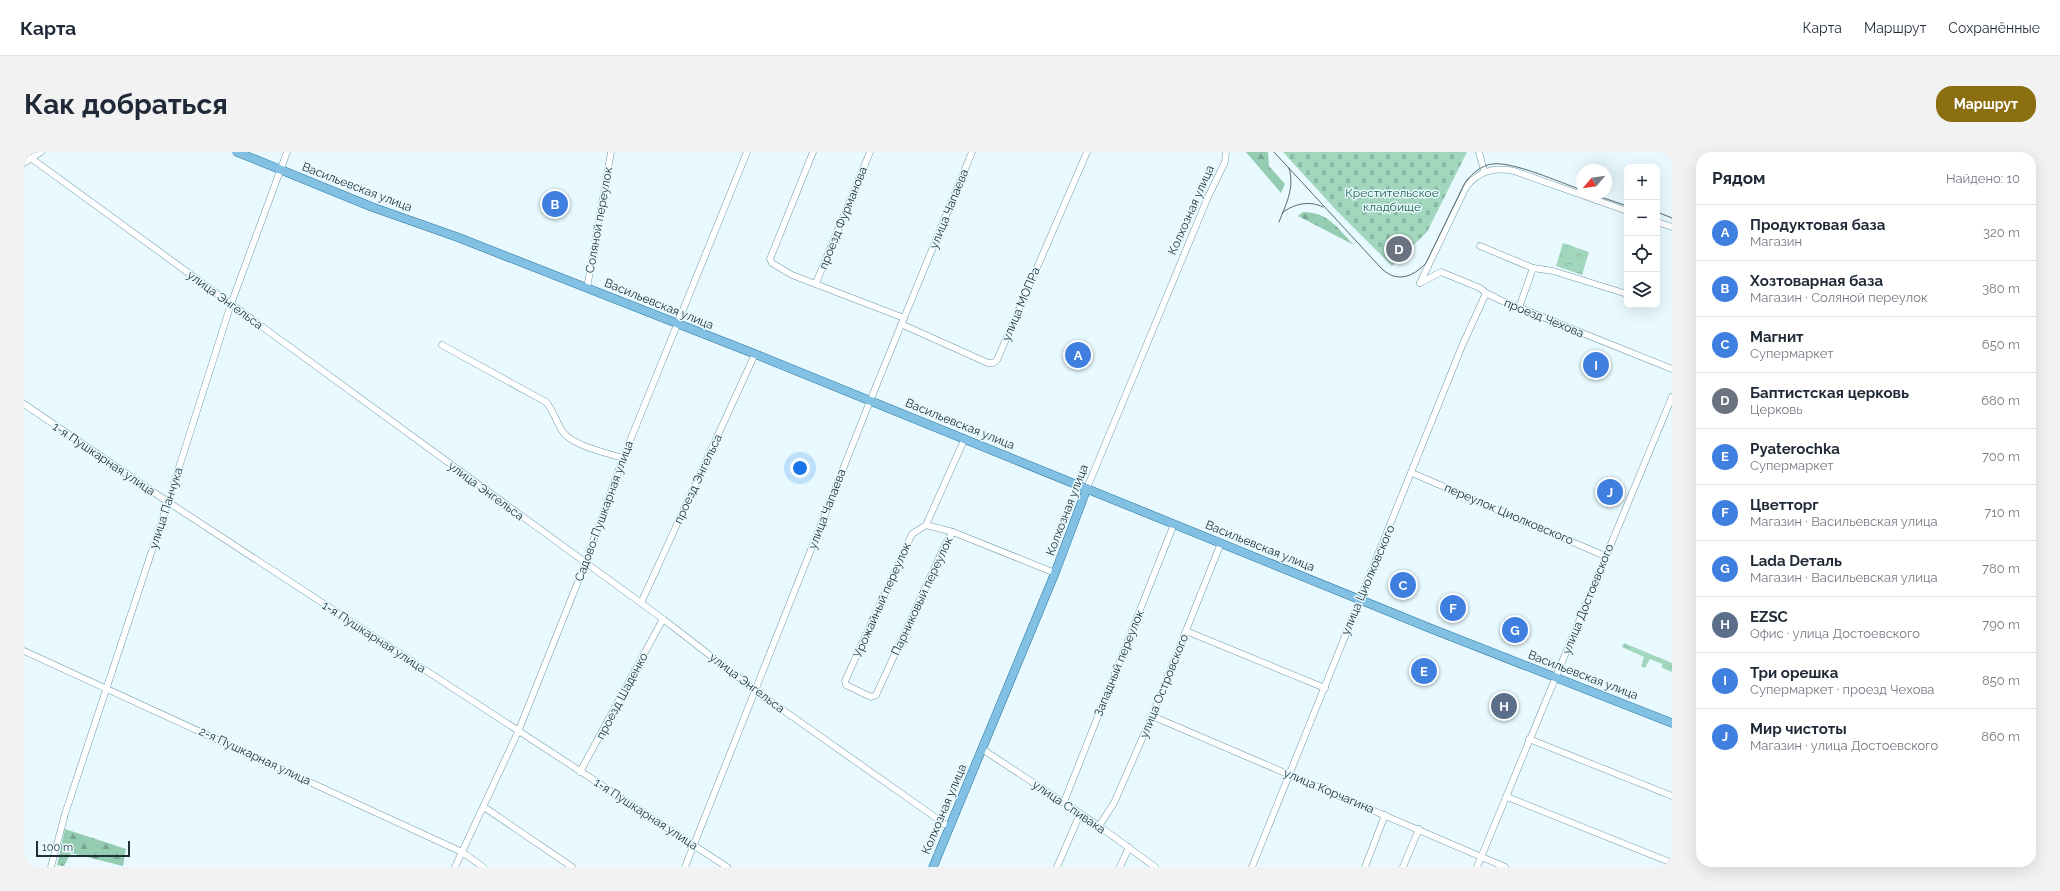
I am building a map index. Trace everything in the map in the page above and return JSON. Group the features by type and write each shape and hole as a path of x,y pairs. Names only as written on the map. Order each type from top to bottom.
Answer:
{"main road":[{"name":"Васильевская улица","path":"238,152 280,170 755,354 1359,599 1672,723"},
{"name":"Колхозная улица","path":"933,867 1055,573 1087,488"}],"street":[{"path":"24,164 42,152"},
{"name":"улица Панчука","path":"51,867 65,814 168,502 231,304 287,152"},
{"name":"Соляной переулок","path":"587,288 611,152"},
{"name":"Садово-Пушкарная улица","path":"455,867 518,732 585,564 623,458 747,152"},
{"path":"813,152 770,259 775,266 902,321"},
{"name":"проезд Фурманова","path":"816,284 870,152"},
{"name":"улица Чапаева","path":"685,867 902,321 972,152"},
{"name":"улица МОПРа","path":"902,321 988,363 993,363 996,360 1087,152"},
{"name":"Колхозная улица","path":"1087,488 1208,197 1226,162 1226,152"},
{"path":"1479,152 1484,171 1502,168 1514,171 1624,210"},
{"name":"улица Энгельса","path":"24,153 585,564 663,619 756,691 949,828"},
{"name":"проезд Чехова","path":"1484,171 1466,187 1420,283 1441,272 1480,288 1486,294 1672,369"},
{"path":"1660,223 1672,227"},
{"path":"1480,246 1534,268 1553,271 1624,293"},
{"path":"1520,308 1534,268"},
{"name":"улица Циолковского","path":"1252,867 1291,774 1359,599 1380,554 1462,346 1486,294"},
{"path":"442,345 546,402 552,409 564,434 569,438 592,449 623,458"},
{"name":"проезд Энгельса","path":"641,603 755,354"},
{"name":"улица Достоевского","path":"1477,867 1605,556 1672,398"},
{"name":"1-я Пушкарная улица","path":"24,404 168,502 518,732 727,867"},
{"name":"Урожайный переулок","path":"876,695 871,697 848,688 845,681 912,534 926,525 965,438"},
{"name":"переулок Циолковского","path":"1412,473 1605,556"},
{"name":"Западный переулок","path":"1064,802 1174,524"},
{"path":"926,525 952,532"},
{"name":"Парниковый переулок","path":"876,695 952,532 1055,573"},
{"name":"улица Островского","path":"1099,826 1114,803 1152,716 1222,543"},
{"name":"проезд Шаденко","path":"580,772 663,619"},
{"path":"1186,631 1325,688"},
{"name":"2-я Пушкарная улица","path":"24,651 106,687 462,852 483,867"},
{"name":"улица Корчагина","path":"1152,716 1291,774 1505,867"},
{"path":"1529,739 1672,796"},
{"name":"улица Спивака","path":"982,749 1064,802 1155,867"},
{"path":"1506,796 1672,863"},
{"path":"484,807 572,867"},
{"path":"1057,867 1080,814"},
{"path":"1365,867 1385,815"},
{"path":"1403,867 1419,829"},
{"path":"1120,867 1129,847"}],"green space":[{"path":"1246,152 1268,152 1269,166 1285,184 1281,193"},
{"name":"Крестительское кладбище","path":"1283,152 1467,152 1427,232 1392,266 1335,209"},
{"path":"1303,212 1320,215 1326,218 1332,222 1354,245 1298,216"},
{"path":"1563,243 1589,252 1582,275 1556,266"},
{"path":"1624,643 1672,663 1672,672 1662,668 1662,664 1650,659 1645,668 1641,666 1644,657 1622,647"},
{"path":"65,829 126,849 123,866 71,853 64,866 57,865"}],"tram line":[{"path":"1274,152 1382,269 1393,276 1399,277 1416,272 1426,263 1466,181 1484,166 1492,164 1512,166 1537,173 1576,188"},
{"path":"1279,222 1289,196 1291,182 1289,168"},
{"path":"1610,200 1624,205"},
{"path":"1282,213 1291,207 1307,203 1323,207"},
{"path":"1660,213 1672,218"}],"place":[{"name":"Хозтоварная база","path":"555,204"},
{"name":"Баптистская церковь","path":"1399,249"},
{"name":"Продуктовая база","path":"1078,355"},
{"name":"Три орешка","path":"1596,365"},
{"name":"Мир чистоты","path":"1610,492"},
{"name":"Магнит","path":"1403,585"},
{"name":"Цветторг","path":"1453,608"},
{"name":"Lada Dеталь","path":"1515,630"},
{"name":"Pyaterochka","path":"1424,671"},
{"name":"EZSC","path":"1504,706"}]}
